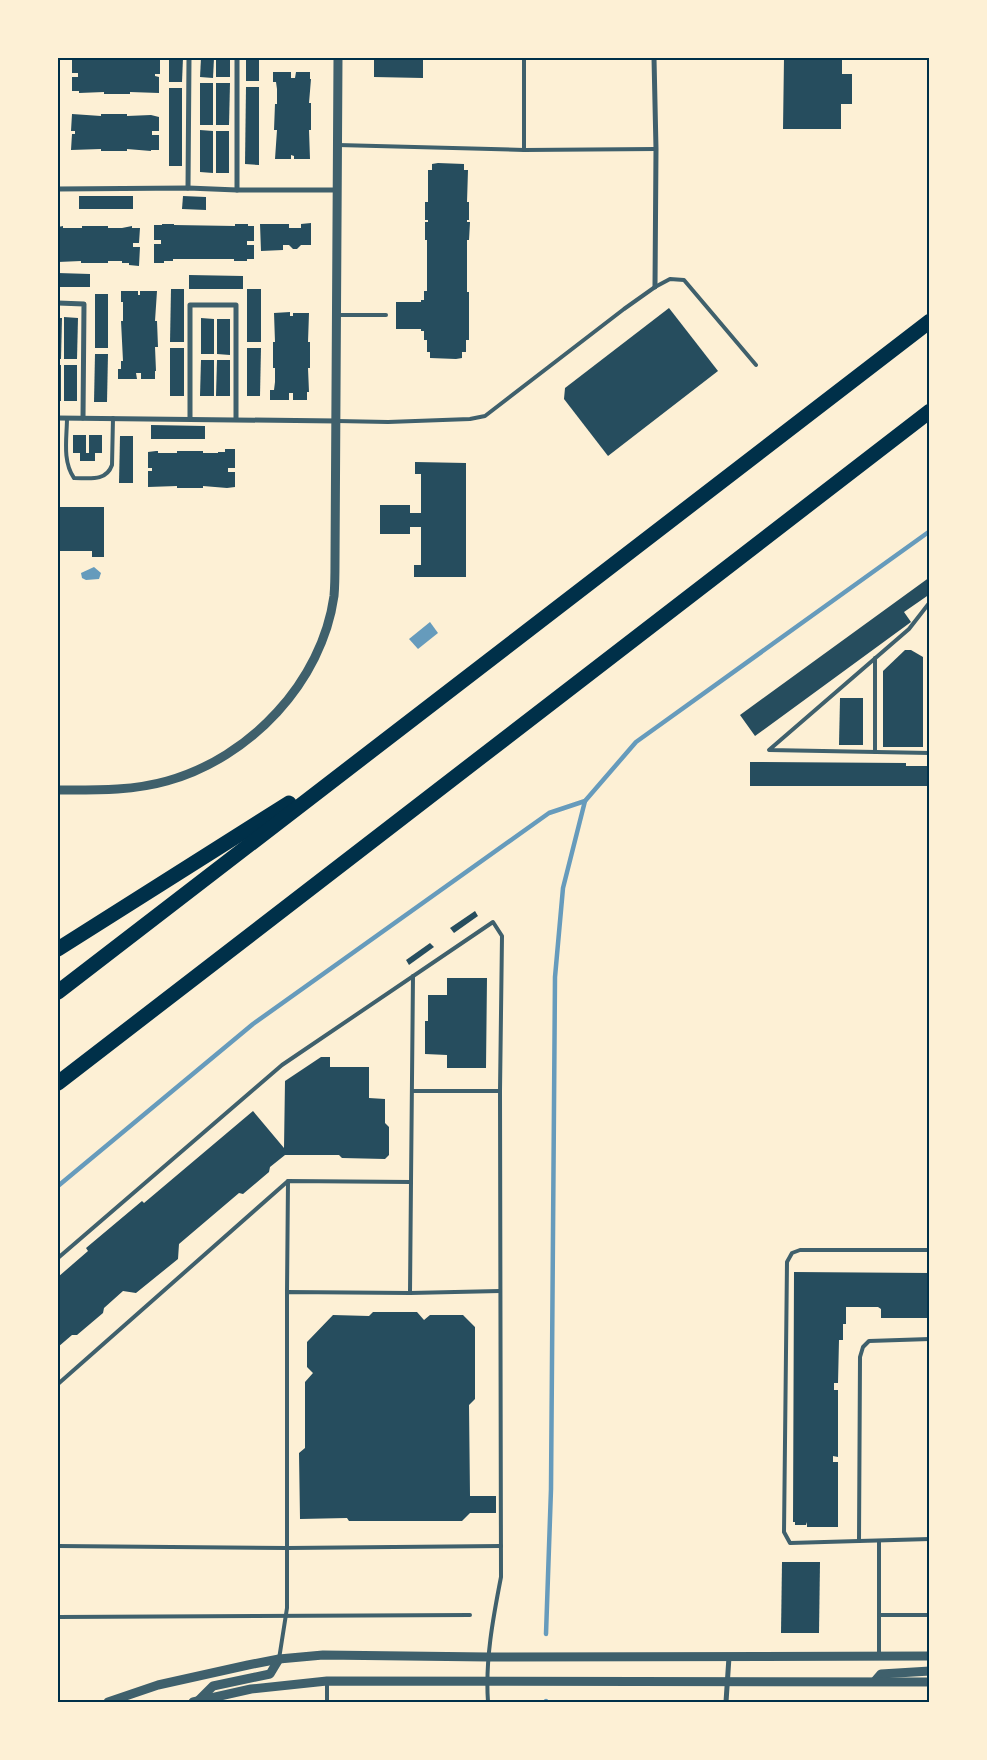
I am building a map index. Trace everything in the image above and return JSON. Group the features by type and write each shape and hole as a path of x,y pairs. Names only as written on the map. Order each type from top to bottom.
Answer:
{"highway":[{"path":"58,992 930,321"},
{"path":"58,1083 930,411"},
{"path":"58,950 263,819 352,765"}],"street":[{"path":"188,188 189,58"},
{"path":"237,58 237,190"},
{"path":"58,790 131,788 167,781 202,768 233,750 266,724 294,691 312,663 325,631 334,596 337,421 338,58"},
{"path":"654,58 656,286"},
{"path":"58,189 338,190"},
{"path":"58,303 84,304 83,418"},
{"path":"190,418 190,305 236,305 236,419"},
{"path":"58,418 337,421"},
{"path":"108,1702 158,1685 279,1659 323,1655 488,1657 930,1656"},
{"path":"726,1702 729,1657"},
{"path":"195,1702 212,1686 270,1674 279,1659"},
{"path":"875,1682 881,1674 930,1670"},
{"path":"195,1702 251,1689 326,1681 930,1682"}],"lane":[{"path":"524,58 524,150"},
{"path":"338,145 524,150 656,149"},
{"path":"337,421 388,422 470,419 485,416 624,309 656,286 670,279 684,280 756,365"},
{"path":"337,314 386,314"},
{"path":"67,418 67,463 69,471 74,478 102,477 109,472 112,465 113,418"},
{"path":"930,602 909,629 769,750 930,753"},
{"path":"875,658 875,752"},
{"path":"58,1258 282,1065 493,922 502,936 500,1091 501,1577 488,1657 488,1702"},
{"path":"410,1293 413,976"},
{"path":"412,1091 500,1091"},
{"path":"58,1384 288,1181 411,1182"},
{"path":"279,1659 285,1616 287,1548 288,1181"},
{"path":"930,1250 800,1250 792,1252 787,1262 784,1532 790,1543 930,1539"},
{"path":"287,1292 410,1293 500,1291"},
{"path":"859,1541 860,1357 863,1347 869,1341 930,1339"},
{"path":"879,1540 879,1655"},
{"path":"58,1546 287,1548 501,1546"},
{"path":"879,1615 930,1615"},
{"path":"58,1617 470,1616"},
{"path":"326,1681 327,1702"}],"water":[{"path":"94,567 101,573 99,579 86,580 82,578 81,573"},
{"path":"430,622 438,633 418,649 409,639"}],"building":[{"path":"58,58 60,58 60,83 58,83"},
{"path":"72,58 160,58 160,74 155,74 155,76 159,77 159,93 130,92 130,94 104,94 104,92 79,93 79,91 72,91 72,77 78,77 78,73 72,73"},
{"path":"169,58 183,58 182,82 169,82"},
{"path":"201,58 214,58 213,78 200,77"},
{"path":"216,58 230,58 230,77 216,77"},
{"path":"246,58 259,58 259,81 246,81"},
{"path":"374,58 423,58 423,78 374,77"},
{"path":"784,58 842,58 842,74 852,74 852,104 841,104 841,129 783,129"},
{"path":"273,72 291,72 291,78 295,78 296,72 310,72 310,159 294,159 294,156 291,155 291,159 275,159 277,130 274,130 277,89 276,82 273,82"},
{"path":"200,83 213,83 213,125 200,125"},
{"path":"216,83 230,83 229,125 216,125"},
{"path":"246,87 259,87 259,165 245,164"},
{"path":"169,88 182,88 182,166 169,166"},
{"path":"58,89 60,89 60,166 58,166"},
{"path":"72,114 101,116 101,114 127,114 127,116 151,115 159,117 159,131 152,131 152,135 159,135 159,150 71,150 72,134 75,134 75,131 71,131"},
{"path":"200,130 213,131 213,173 200,172"},
{"path":"216,131 229,131 229,173 216,173"},
{"path":"432,164 464,164 464,170 468,170 467,202 469,202 469,220 467,222 470,222 469,240 467,240 467,292 469,292 469,340 466,340 466,352 462,352 462,358 456,359 430,358 430,352 427,352 427,340 424,340 424,331 421,331 421,329 396,329 396,302 421,302 421,300 424,300 424,291 427,291 425,222 428,222 428,220 425,220 425,202 428,202 428,170 432,170"},
{"path":"79,196 133,196 133,209 79,209"},
{"path":"183,196 206,197 206,210 182,209"},
{"path":"311,223 311,245 301,245 297,249 293,249 289,245 283,245 283,250 261,251 260,224 289,224 289,228 301,228 301,224"},
{"path":"235,224 248,224 248,226 254,226 254,241 247,241 247,245 254,245 254,259 234,261 234,259 173,259 173,261 164,261 164,263 154,263 154,244 161,244 161,240 154,240 154,225 235,226"},
{"path":"63,226 63,228 108,226 108,228 122,228 132,226 132,228 140,228 139,243 133,243 133,247 140,247 139,266 122,263 122,261 108,261 108,263 58,262 58,227"},
{"path":"58,273 90,274 90,287 58,287"},
{"path":"189,275 243,276 243,289 189,289"},
{"path":"171,289 184,289 184,342 170,342"},
{"path":"247,289 261,289 261,342 247,342"},
{"path":"121,291 138,291 138,295 140,295 140,291 157,291 155,321 157,321 158,347 155,347 155,379 141,379 141,373 136,373 137,379 118,379 118,369 121,369 121,361 123,361 121,321 123,321 123,302 121,302"},
{"path":"95,294 108,294 108,348 95,348"},
{"path":"669,308 718,371 608,456 564,399 565,388"},
{"path":"290,312 290,316 293,316 293,313 309,313 309,392 307,392 307,400 293,400 293,393 289,393 289,400 270,400 270,390 274,390 275,382 275,368 273,368 273,342 275,342 274,313"},
{"path":"64,317 78,318 77,359 64,359"},
{"path":"58,318 62,318 61,359 58,359"},
{"path":"201,318 214,319 214,354 201,354"},
{"path":"217,319 230,319 230,355 217,354"},
{"path":"170,348 184,348 184,396 170,396"},
{"path":"247,348 261,348 260,396 247,396"},
{"path":"95,354 108,354 107,402 94,402"},
{"path":"201,360 214,360 214,396 200,396"},
{"path":"217,360 230,360 230,396 216,396"},
{"path":"58,365 61,365 61,401 58,401"},
{"path":"64,365 77,365 77,401 64,401"},
{"path":"151,425 205,426 205,439 151,439"},
{"path":"73,435 86,435 86,453 89,453 89,435 102,435 102,453 95,453 95,461 80,461 80,453 73,453"},
{"path":"120,436 133,436 133,483 119,483"},
{"path":"225,449 235,449 235,468 228,468 228,472 235,472 235,487 148,487 148,471 152,471 152,468 148,468 148,452 177,453 177,451 203,451 203,453 218,453 225,452"},
{"path":"415,462 466,463 466,577 414,577 414,565 421,565 421,527 410,527 410,534 380,534 380,505 410,505 410,513 421,513 421,474 415,474"},
{"path":"58,507 104,507 104,557 92,557 92,551 58,551"},
{"path":"930,577 930,594 904,612 911,622 755,736 740,715"},
{"path":"905,650 911,650 923,657 923,747 883,747 883,671"},
{"path":"840,698 863,698 863,745 839,745"},
{"path":"750,762 906,763 906,766 930,766 930,786 750,786"},
{"path":"475,911 478,916 454,933 450,928"},
{"path":"430,943 434,947 409,965 406,960"},
{"path":"447,978 487,978 486,1068 447,1068 447,1055 425,1054 425,1021 428,1021 428,995 447,995"},
{"path":"321,1057 330,1057 330,1067 369,1067 369,1098 385,1099 385,1123 389,1127 389,1155 385,1159 342,1158 339,1155 285,1155 270,1167 269,1172 243,1194 239,1193 179,1244 178,1259 136,1293 123,1291 104,1308 103,1313 77,1335 72,1335 58,1347 58,1277 88,1251 86,1248 142,1201 144,1203 253,1111 284,1148 285,1081"},
{"path":"794,1272 930,1273 930,1318 881,1318 881,1309 878,1307 846,1307 846,1324 843,1324 843,1340 839,1340 838,1383 834,1383 834,1390 838,1390 838,1457 833,1456 833,1462 838,1462 838,1527 807,1527 807,1522 806,1525 795,1525 795,1522 793,1522"},
{"path":"373,1312 417,1312 424,1320 430,1315 463,1315 475,1327 475,1399 469,1405 470,1496 496,1496 496,1513 470,1513 462,1521 349,1521 347,1518 300,1519 299,1453 305,1448 305,1382 313,1373 307,1367 307,1342 333,1315 369,1316"},
{"path":"782,1562 820,1562 819,1633 781,1633"}],"waterway":[{"path":"546,1634 551,1489 555,977 563,888 585,801 636,742 930,531"},
{"path":"58,1186 253,1024 549,813 585,801"}]}
